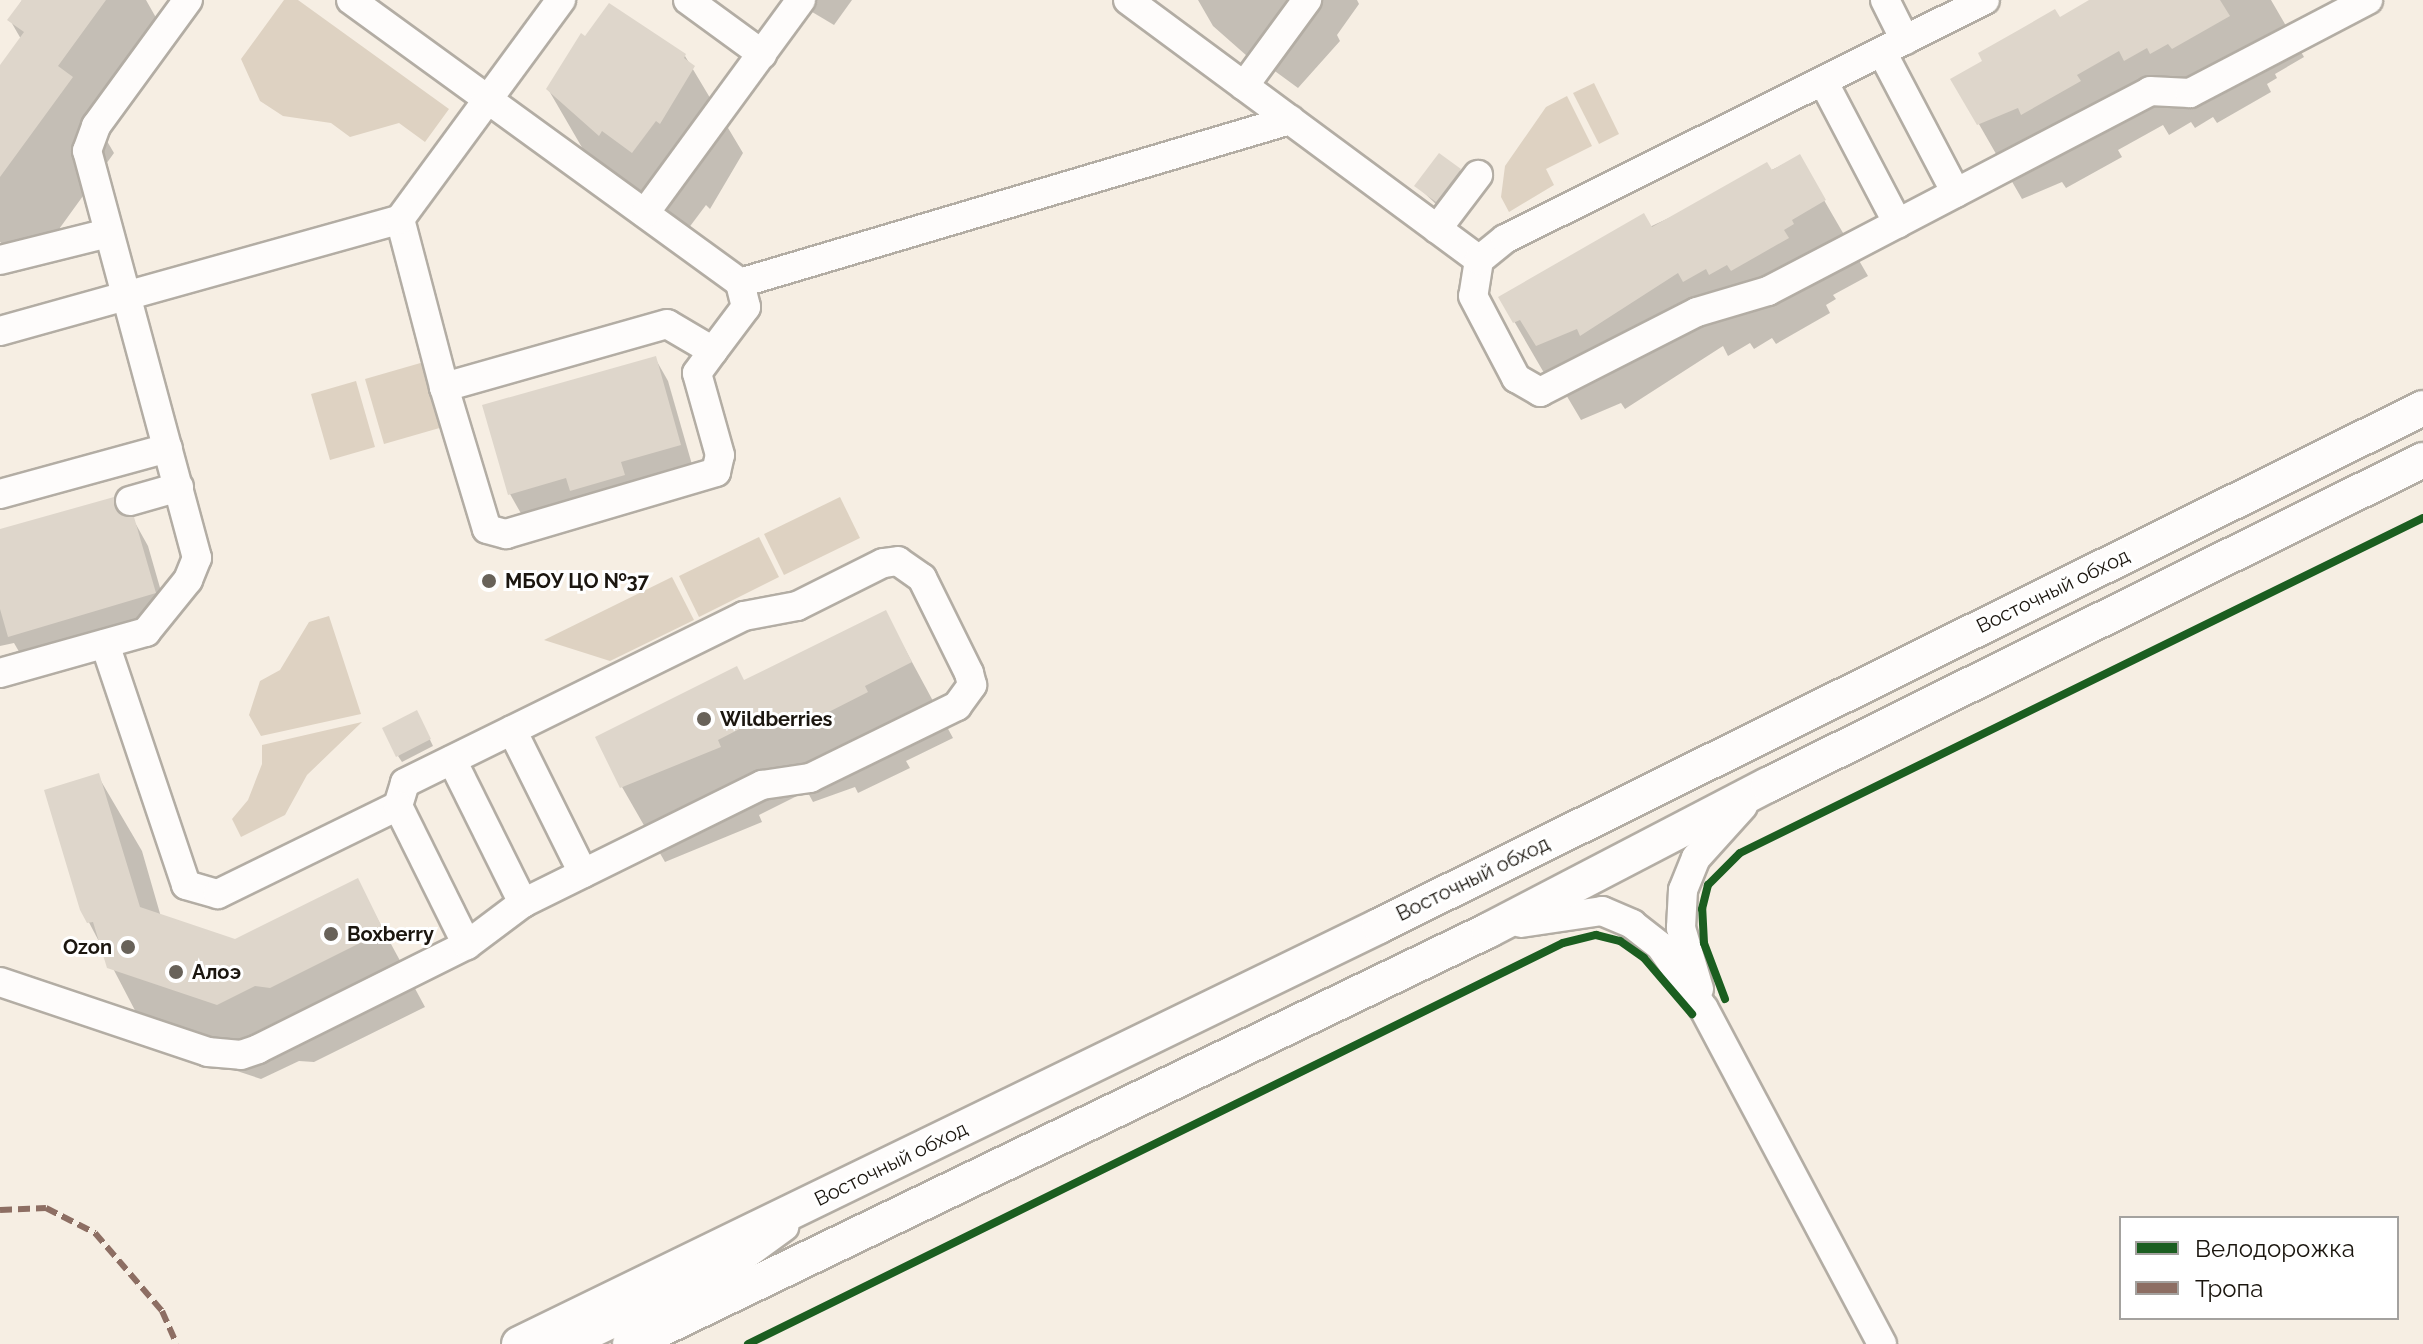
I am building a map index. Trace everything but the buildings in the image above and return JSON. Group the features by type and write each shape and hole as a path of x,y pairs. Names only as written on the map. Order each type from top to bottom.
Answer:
{"main road":[{"name":"Восточный обход","path":"519,1344 827,1196 2423,408"},
{"path":"630,1344 1489,930 1768,785 2423,460"}],"lane":[{"path":"0,673 105,644 154,626 194,569 196,546 89,165 89,139 188,0"},
{"path":"0,331 400,219 561,0"},
{"path":"688,0 762,54"},
{"path":"1128,0 1479,260"},
{"path":"1244,86 1307,0"},
{"path":"1885,0 1893,46 1956,193"},
{"path":"1985,0 1505,239 1479,260 1473,296 1516,378 1540,392 1697,312 1768,291 2150,91 2190,93 2327,9 2368,0"},
{"path":"356,1 740,283 746,307 697,373 720,455 716,472 497,535 482,521 400,219"},
{"path":"645,213 799,1"},
{"path":"1823,81 1898,224"},
{"path":"740,283 1290,120"},
{"path":"1437,229 1478,175"},
{"path":"0,260 108,233"},
{"path":"444,387 667,324 713,351"},
{"path":"0,494 168,448"},
{"path":"130,501 179,487"},
{"path":"0,982 208,1052 241,1055 467,945 523,903 762,785 810,778 957,706 972,685 942,619 911,566 883,563 797,606 744,616 405,783 398,806 467,945"},
{"path":"105,644 178,874 186,885 218,894 398,806"},
{"path":"512,730 583,873"},
{"path":"452,760 523,903"},
{"path":"1704,1009 1681,928 1683,890 1696,858 1722,824 1768,785"},
{"path":"1489,930 1560,913 1602,911 1632,924 1661,947 1704,1009 1882,1344"},
{"path":"570,1344 726,1269 827,1196"},
{"path":"647,1344 697,1313"}],"shaded area":[{"path":"284,0 298,0 449,109 425,142 399,123 350,137 331,123 283,116 260,101 241,59"},
{"path":"1594,83 1619,134 1599,144 1573,93"},
{"path":"1567,96 1592,146 1546,169 1554,185 1509,212 1501,197 1505,166 1546,107"},
{"path":"424,362 443,427 384,444 365,379"},
{"path":"356,381 375,447 330,460 311,394"},
{"path":"840,497 860,538 784,575 764,534"},
{"path":"759,537 779,577 699,617 679,576"},
{"path":"672,577 694,620 610,661 544,640"},
{"path":"329,616 361,714 261,736 249,715 260,681 280,670 309,622"},
{"path":"362,722 307,775 285,815 241,837 232,819 248,800 262,764 262,745"}],"marked path":[{"path":"0,1210 46,1208 95,1233 162,1311 177,1344"}],"cycle path":[{"path":"1725,999 1704,943 1702,909 1708,885 1740,853 2423,518"},
{"path":"748,1344 1563,943 1596,935 1620,941 1644,958 1692,1014"}],"place":[{"name":"МБОУ ЦО №37","path":"489,581"},
{"name":"Wildberries","path":"704,719"},
{"name":"Boxberry","path":"331,934"},
{"name":"Ozon","path":"128,947"},
{"name":"Алоэ","path":"176,972"}]}
